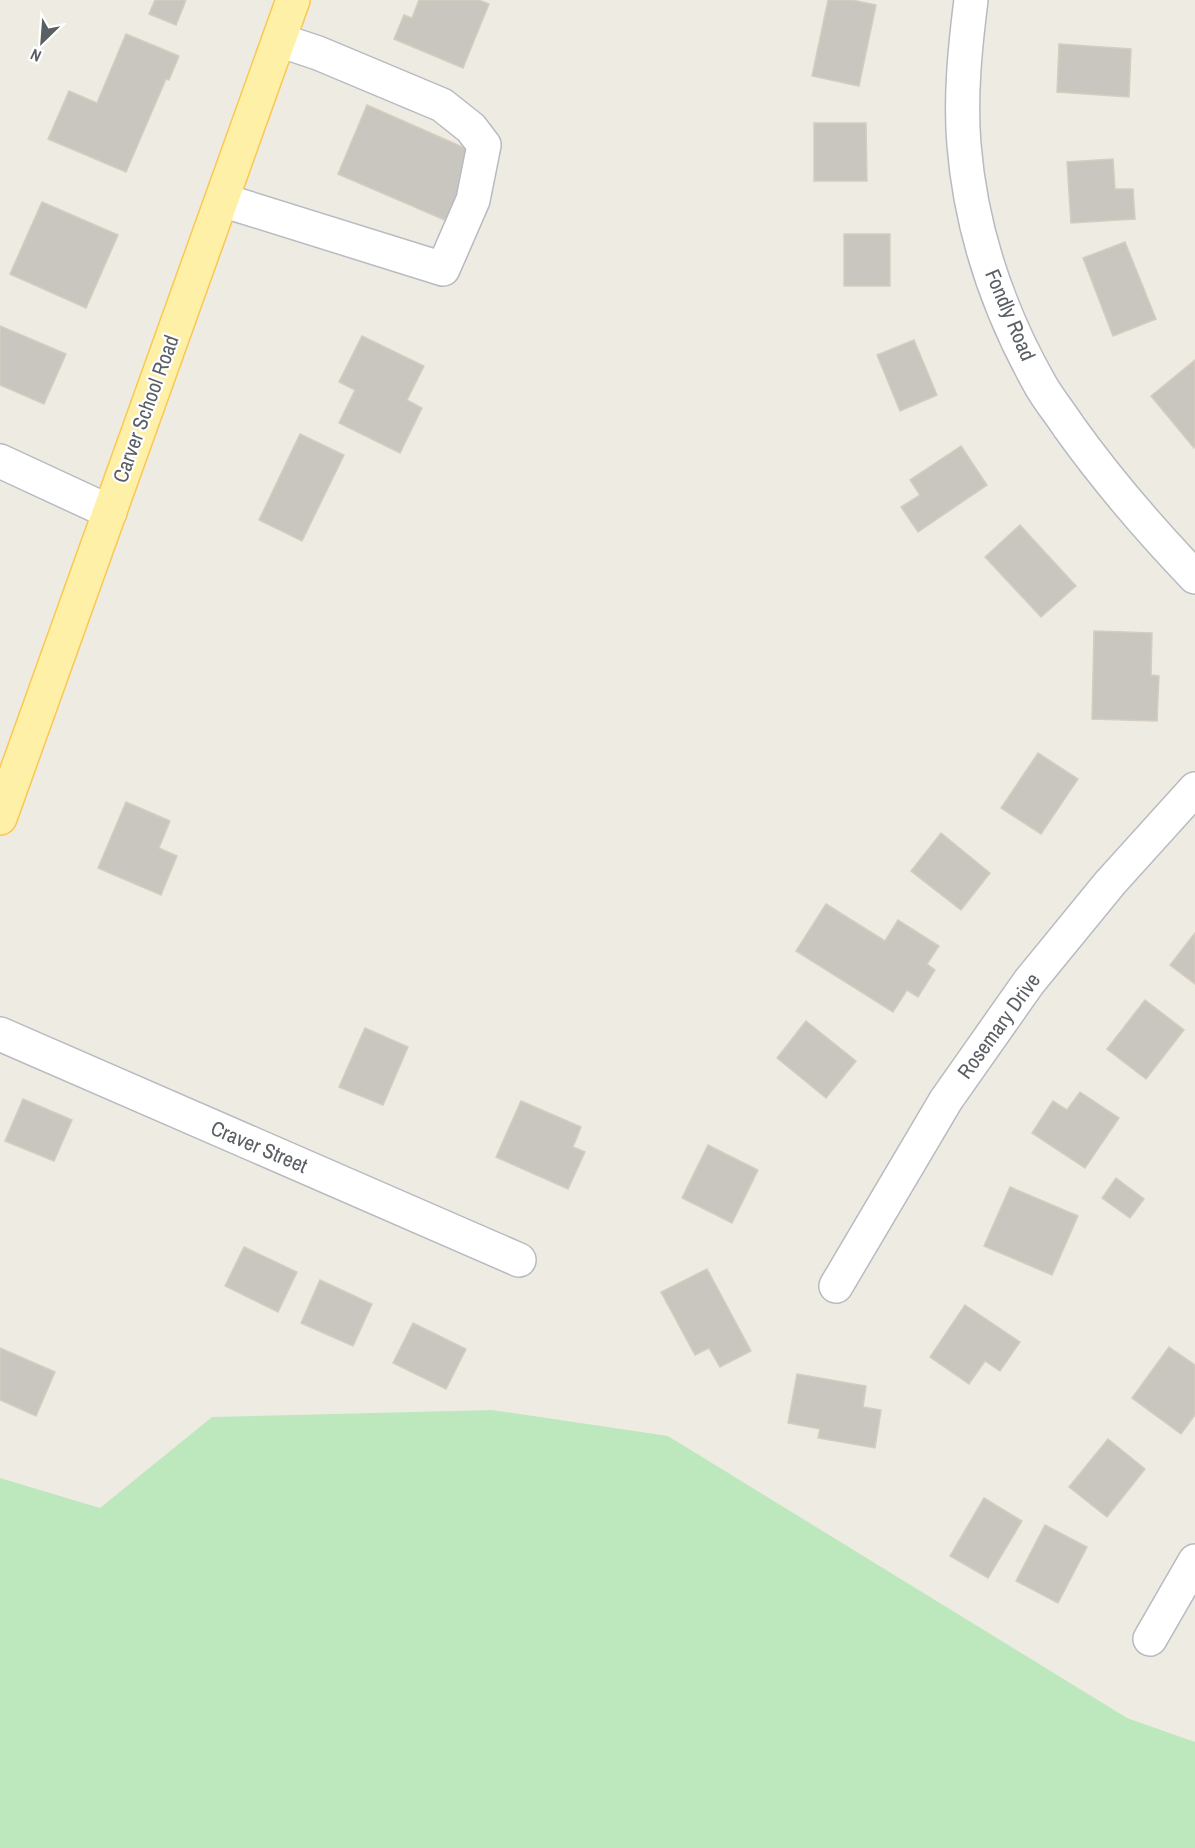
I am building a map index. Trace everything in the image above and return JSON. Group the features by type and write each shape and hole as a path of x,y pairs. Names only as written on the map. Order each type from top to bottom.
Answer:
{"main road":[{"name":"Carver School Road","path":"0,818 293,0"}],"street":[{"name":"Fondly Road","path":"971,0 964,64 964,145 973,208 989,271 1012,331 1042,388 1088,454 1195,577"},
{"path":"222,200 443,268 472,200 484,145 471,128 442,105 318,53 279,40"},
{"path":"0,461 110,512"},
{"name":"Rosemary Drive","path":"836,1286 946,1100 1029,982 1110,883 1195,789"},
{"name":"Craver Street","path":"0,1034 519,1260"},
{"path":"1150,1638 1195,1561"}],"green space":[{"path":"492,1410 668,1436 1127,1718 1195,1742 1195,1848 0,1848 0,1478 100,1508 212,1417"}],"building":[{"path":"155,0 186,0 176,25 149,14"},
{"path":"419,0 479,0 489,4 463,68 394,39 404,15 412,18"},
{"path":"828,0 852,0 876,5 859,86 812,76"},
{"path":"126,34 179,56 169,80 166,79 126,172 48,139 69,91 97,103"},
{"path":"1059,44 1131,49 1129,97 1057,92"},
{"path":"367,105 476,153 447,221 338,174"},
{"path":"814,123 866,123 867,181 814,181"},
{"path":"1113,159 1115,189 1133,189 1135,219 1071,223 1067,162"},
{"path":"42,202 118,235 86,308 10,274"},
{"path":"844,234 890,234 890,286 844,286"},
{"path":"1125,242 1156,319 1113,336 1083,258"},
{"path":"0,326 66,354 44,404 0,385"},
{"path":"362,336 424,366 407,400 422,408 400,453 339,423 355,390 339,382"},
{"path":"914,340 937,395 900,411 877,355"},
{"path":"1195,360 1195,447 1194,448 1151,396"},
{"path":"300,434 344,455 302,541 259,520"},
{"path":"961,446 987,485 918,532 901,507 920,495 910,480"},
{"path":"1020,525 1076,586 1041,617 985,557"},
{"path":"1094,631 1152,633 1151,675 1159,676 1157,721 1092,719"},
{"path":"1038,753 1078,779 1041,834 1001,808"},
{"path":"126,802 170,821 159,848 177,856 161,895 98,868"},
{"path":"941,833 990,873 961,910 911,871"},
{"path":"826,904 885,941 898,920 939,946 927,964 935,970 918,997 907,990 893,1012 796,951"},
{"path":"1195,933 1195,984 1170,965"},
{"path":"1145,1000 1184,1030 1146,1079 1107,1049"},
{"path":"806,1021 856,1061 826,1098 777,1058"},
{"path":"365,1028 408,1047 383,1105 339,1087"},
{"path":"1080,1092 1119,1118 1085,1168 1032,1133 1053,1101 1067,1110"},
{"path":"23,1099 72,1120 54,1161 5,1141"},
{"path":"521,1101 581,1127 573,1147 585,1152 568,1189 496,1157"},
{"path":"708,1145 758,1170 732,1223 682,1198"},
{"path":"1116,1178 1144,1199 1130,1218 1102,1198"},
{"path":"1010,1187 1078,1216 1052,1275 984,1246"},
{"path":"244,1247 297,1272 278,1312 225,1286"},
{"path":"707,1269 751,1351 720,1367 709,1348 695,1355 661,1292"},
{"path":"320,1280 372,1304 353,1346 301,1323"},
{"path":"965,1305 1020,1342 1000,1371 985,1361 969,1384 930,1357"},
{"path":"413,1323 466,1349 446,1389 393,1363"},
{"path":"1169,1347 1195,1365 1195,1415 1181,1434 1132,1398"},
{"path":"0,1348 55,1372 36,1416 0,1400"},
{"path":"797,1374 866,1386 863,1407 881,1410 875,1448 818,1438 820,1429 788,1423"},
{"path":"1108,1439 1145,1469 1107,1517 1069,1487"},
{"path":"984,1498 1022,1521 988,1578 950,1556"},
{"path":"1045,1525 1087,1547 1058,1603 1016,1581"}]}
